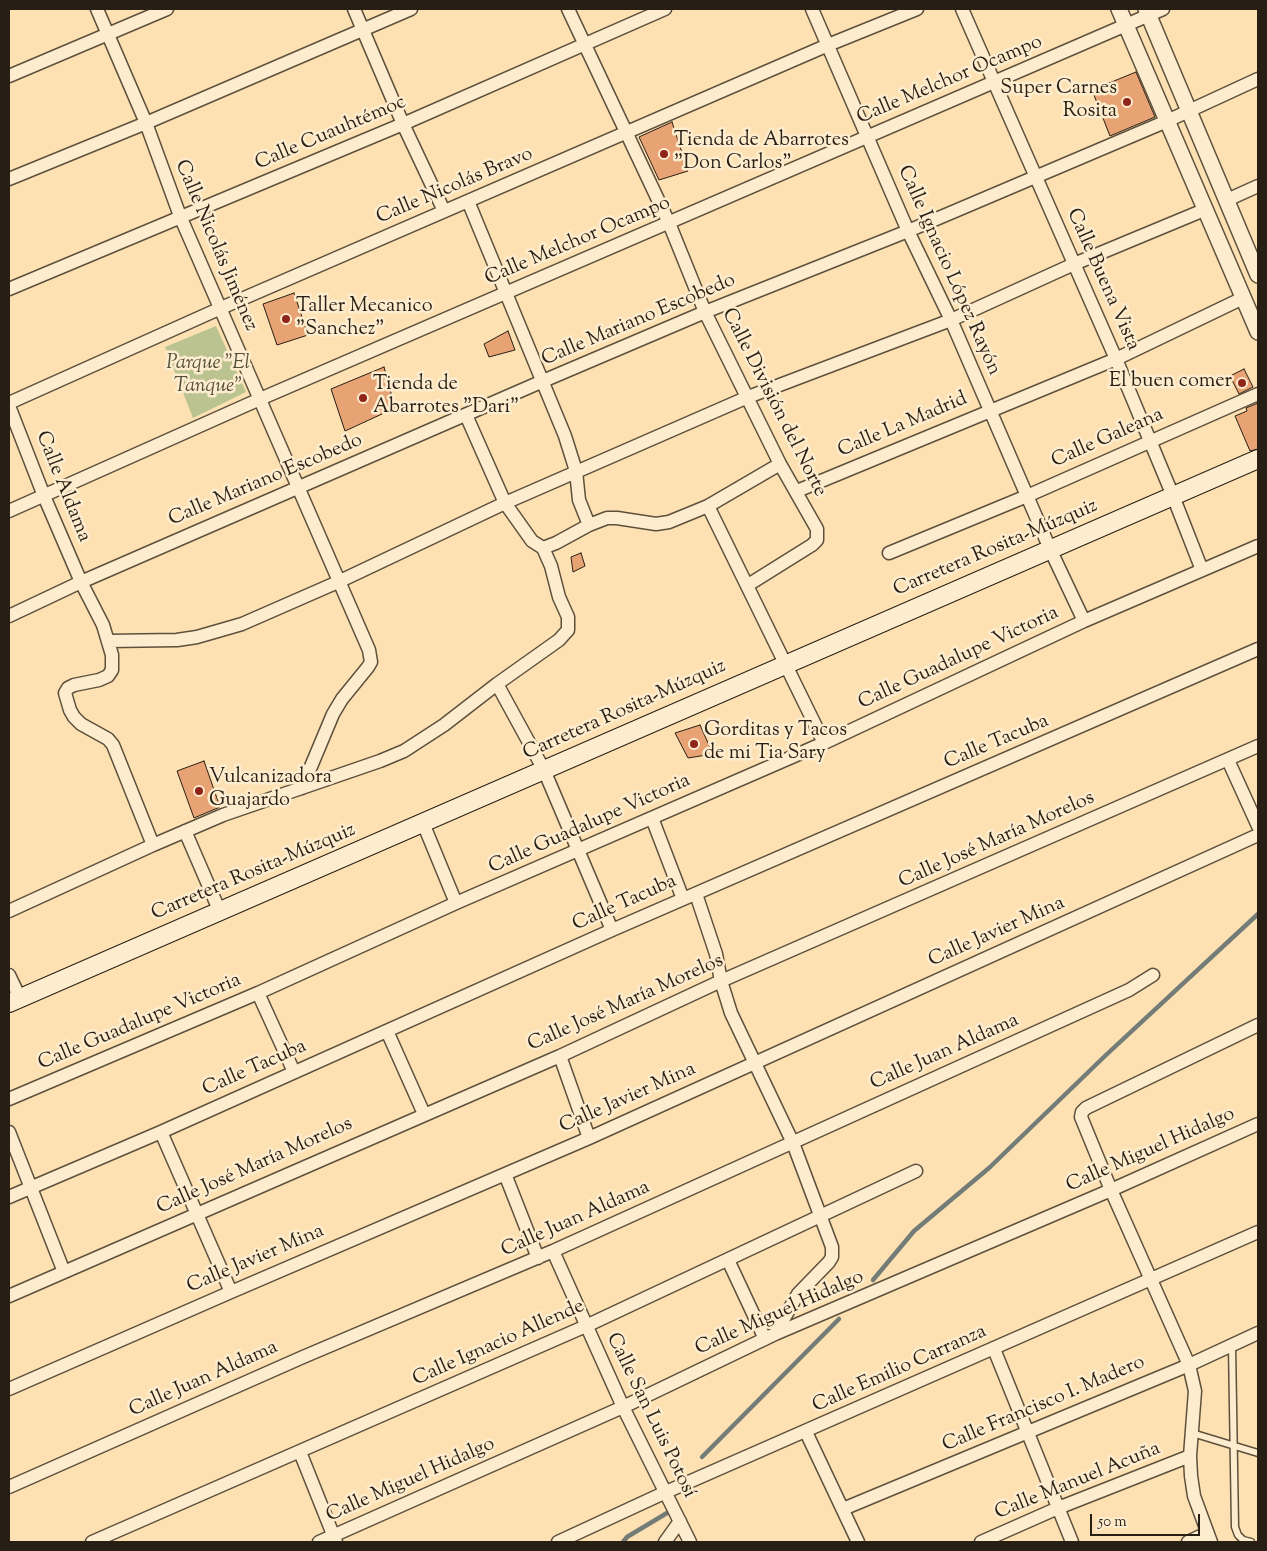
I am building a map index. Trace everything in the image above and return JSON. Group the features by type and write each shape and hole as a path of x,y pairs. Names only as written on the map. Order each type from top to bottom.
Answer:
{"main road":[{"name":"Carretera Rosita-Múzquiz","path":"14,1001 1258,459"}],"street":[{"name":"Calle Nicolás Jiménez","path":"97,9 146,124 180,216 369,650 371,662 342,699 333,714 302,788"},
{"path":"9,76 167,9"},
{"path":"354,9 403,124 444,212"},
{"path":"9,180 146,124 411,9"},
{"name":"Calle División del Norte","path":"568,9 669,223 705,312 780,464 817,529 817,540 812,545 748,585"},
{"name":"Calle Cuauhtémoc","path":"9,289 403,124 665,9"},
{"name":"Calle Ignacio López Rayón","path":"812,9 908,232 951,320 989,411 1084,621"},
{"name":"Calle Nicolás Bravo","path":"9,405 221,308 828,45 917,9"},
{"name":"Calle Buena Vista","path":"962,9 1116,358 1202,570"},
{"path":"1119,9 1258,332"},
{"name":"Calle Melchor Ocampo","path":"9,511 505,293 1126,25 1147,12 1163,9"},
{"path":"1147,12 1258,274"},
{"name":"Calle Mariano Escobedo","path":"9,616 81,582 543,381 705,312 908,232 1167,121 1258,79"},
{"path":"1226,200 1258,186"},
{"path":"468,201 565,436 576,471 579,500 589,525"},
{"path":"108,641 177,640 197,637 242,624 338,582 504,503 748,396 951,320 1074,264 1204,210"},
{"name":"Calle La Madrid","path":"797,491 1116,358 1243,298"},
{"name":"Calle Galeana","path":"889,553 1027,496 1258,394"},
{"name":"Calle Aldama","path":"9,405 44,496 81,582 103,625 113,663 112,670 108,676 99,680 74,684 68,688 65,693 66,700 74,718 108,739 113,745 153,844"},
{"path":"9,911 185,831 232,812 404,751 444,725 559,640 568,630 568,618 559,597 551,566 543,548 532,541 504,503 466,415"},
{"path":"543,548 607,518 663,524 708,506 780,464"},
{"path":"708,506 824,743"},
{"name":"Calle Guadalupe Victoria","path":"9,1099 258,993 456,903 824,743 1084,621 1258,546"},
{"name":"Calle Tacuba","path":"9,1196 161,1132 612,930 1258,649"},
{"path":"497,684 544,770 612,930"},
{"name":"Calle José María Morelos","path":"9,1296 560,1056 721,981 1258,746"},
{"path":"1228,760 1258,826"},
{"path":"652,818 683,899"},
{"path":"423,822 456,903"},
{"path":"185,831 220,912"},
{"name":"Calle Javier Mina","path":"9,1389 589,1138 1258,835"},
{"path":"696,894 716,954 721,981 731,1013 793,1143 832,1247 832,1257 829,1262 798,1294 770,1336 728,1260"},
{"path":"9,975 14,1001"},
{"name":"Calle Juan Aldama","path":"9,1487 303,1357 538,1258 1129,990 1153,976"},
{"path":"258,993 294,1072"},
{"path":"1188,1542 1209,1538 1194,1496 1191,1476 1190,1456 1195,1391 1189,1365 1082,1122 1082,1112 1086,1108 1258,1025"},
{"path":"387,1030 424,1114"},
{"path":"560,1056 589,1138"},
{"name":"Calle Miguel Hidalgo","path":"319,1542 335,1539 623,1407 770,1336 1111,1190 1258,1124"},
{"path":"9,1132 64,1272"},
{"path":"161,1132 231,1292"},
{"name":"Calle Ignacio Allende","path":"92,1542 586,1326 916,1171"},
{"path":"504,1174 538,1258"},
{"name":"Calle Emilio Carranza","path":"558,1542 666,1492 1258,1232"},
{"name":"Calle San Luis Potosí","path":"553,1251 623,1407 690,1542"},
{"name":"Calle Francisco I. Madero","path":"843,1509 1189,1365 1258,1333"},
{"path":"994,1349 1072,1542"},
{"path":"806,1432 858,1542"},
{"path":"300,1452 335,1539"},
{"name":"Calle Manuel Acuña","path":"981,1542 1058,1508 1190,1456"},
{"path":"665,1542 680,1521"}],"lane":[{"path":"1232,1345 1235,1527 1238,1535 1243,1540 1251,1542"},
{"path":"1192,1433 1258,1453"}],"green space":[{"name":"Parque \"El Tanque\"","path":"216,326 246,392 193,418 165,347"}],"building":[{"name":"Super Carnes Rosita","path":"1136,72 1155,117 1110,136 1092,90"},
{"name":"Tienda de Abarrotes \"Don Carlos\"","path":"672,122 688,171 659,180 639,137"},
{"name":"Taller Mecanico \"Sanchez\"","path":"294,293 308,335 277,345 263,304"},
{"path":"508,331 515,350 489,357 484,344"},
{"name":"Tienda de Abarrotes \"Dari\"","path":"384,367 395,408 345,431 331,389"},
{"name":"El buen comer","path":"1244,369 1253,387 1239,394 1230,376"},
{"path":"1258,403 1258,449 1250,451 1235,416 1247,411 1246,408"},
{"path":"581,553 585,566 573,572 571,557"},
{"name":"Gorditas y Tacos de mi Tia Sary","path":"700,725 713,754 688,758 675,733"},
{"name":"Vulcanizadora Guajardo","path":"204,761 220,807 194,818 177,771"}],"waterway":[{"path":"873,1280 914,1231 989,1168 1106,1055 1258,914"},
{"path":"702,1457 839,1319"},
{"path":"623,1542 627,1537 667,1513"}],"place":[{"name":"Super Carnes Rosita","path":"1127,102"},
{"name":"Tienda de Abarrotes \"Don Carlos\"","path":"664,154"},
{"name":"Taller Mecanico \"Sanchez\"","path":"286,319"},
{"name":"El buen comer","path":"1242,383"},
{"name":"Tienda de Abarrotes \"Dari\"","path":"363,398"},
{"name":"Gorditas y Tacos de mi Tia Sary","path":"694,744"},
{"name":"Vulcanizadora Guajardo","path":"199,791"}]}
